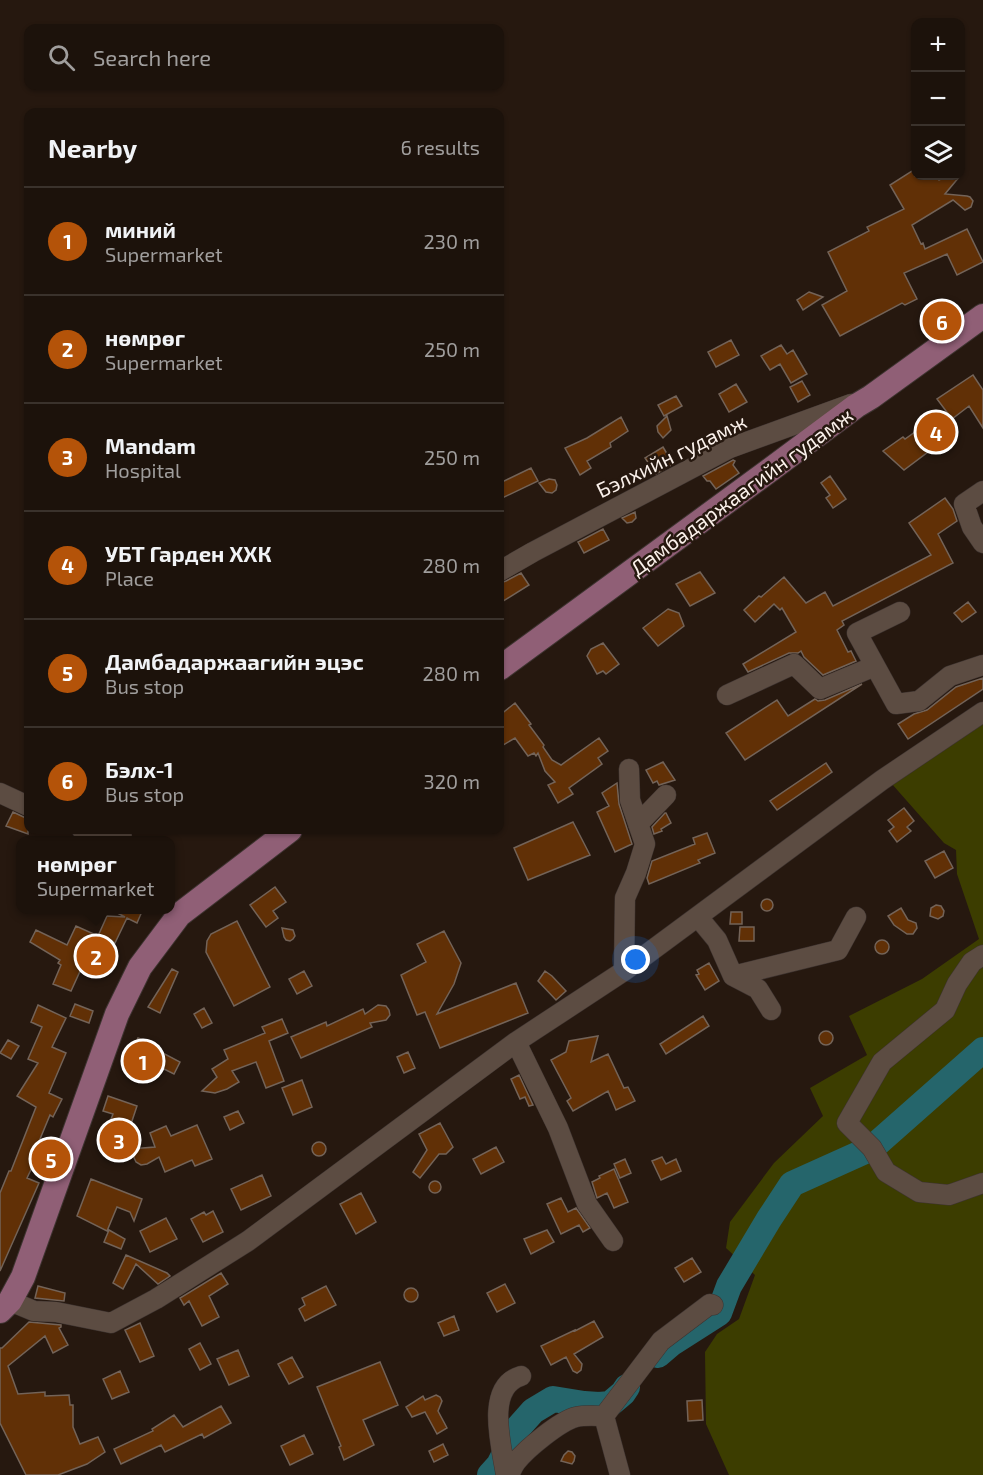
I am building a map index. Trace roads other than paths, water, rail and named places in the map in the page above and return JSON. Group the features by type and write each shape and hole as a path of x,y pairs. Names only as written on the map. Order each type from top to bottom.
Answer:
{"main road":[{"name":"Дамбадаржаагийн гудамж","path":"504,665 856,406 983,316"},
{"path":"175,911 284,834"},
{"path":"5,1306 23,1276 117,1014 140,967 172,914"}],"street":[{"name":"Бэлхийн гудамж","path":"504,569 730,448 871,396"},
{"path":"983,490 964,504 972,527 983,543"},
{"path":"900,612 857,633 896,704 919,701 950,676 983,665"},
{"path":"727,695 794,664 820,688 875,666"},
{"path":"5,1306 57,1312 111,1323 156,1299 248,1241 516,1042 624,971 882,780 983,711"},
{"path":"624,971 625,898 645,844 630,800 629,769"},
{"path":"0,793 24,804"},
{"path":"638,824 666,795"},
{"path":"698,917 717,940 733,976 758,989 771,1010"},
{"path":"733,976 838,950 856,917"},
{"path":"983,955 972,962 957,984 945,1010 882,1062 847,1123 872,1148 886,1172 919,1192 949,1195 983,1183"},
{"path":"516,1042 558,1128 587,1204 613,1241"},
{"path":"604,1416 661,1341 710,1304 713,1305"},
{"path":"507,1473 498,1427 498,1406 507,1384 521,1376"},
{"path":"507,1473 522,1455 558,1426 576,1417 604,1416"},
{"path":"604,1416 620,1475"}],"waterway":[{"path":"658,1355 672,1343 719,1313 729,1286 792,1184 872,1148 983,1050"},
{"path":"490,1475 499,1465 517,1429 533,1411 553,1399 584,1404 610,1404 627,1387"}],"place":[{"name":"Бэлх-1","path":"942,321"},
{"name":"УБТ Гарден ХХК","path":"936,432"},
{"name":"нөмрөг","path":"96,956"},
{"name":"миний","path":"143,1061"},
{"name":"Mandam","path":"119,1140"},
{"name":"Дамбадаржаагийн эцэс","path":"51,1159"}]}
